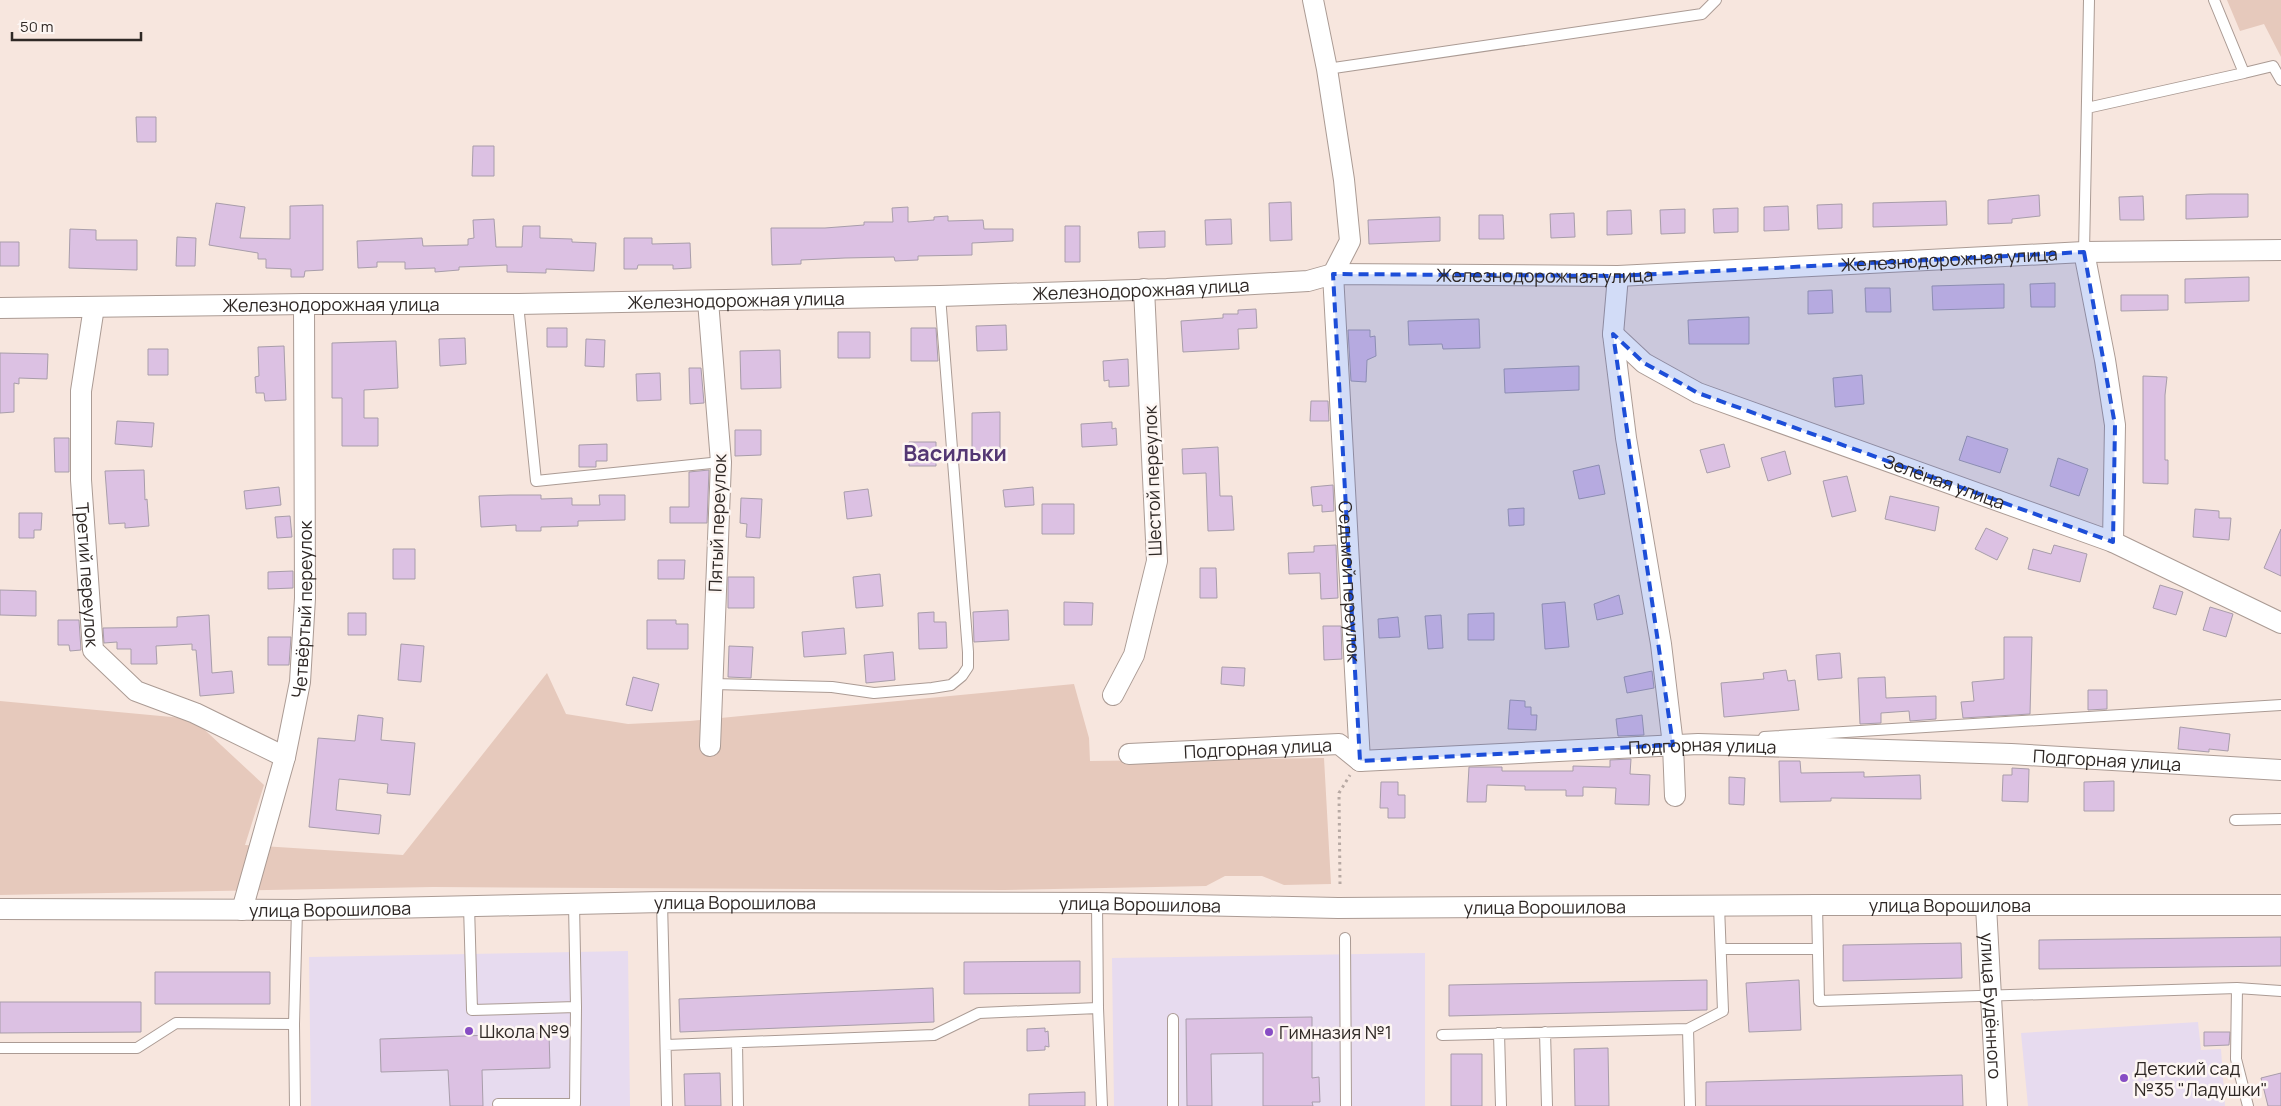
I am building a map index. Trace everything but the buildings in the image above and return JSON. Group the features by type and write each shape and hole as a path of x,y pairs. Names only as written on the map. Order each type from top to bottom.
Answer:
{"street":[{"path":"1313,0 1327,69 1344,180 1350,241 1333,274"},
{"name":"Железнодорожная улица","path":"0,308 304,304 518,304 940,296 1308,281 1333,274 1618,276 2084,252 2281,250"},
{"path":"2084,252 2106,360 2115,426 2113,542"},
{"name":"Седьмой переулок","path":"1333,274 1360,760"},
{"path":"1618,276 1613,334 1626,438 1661,644 1674,745 1675,796"},
{"name":"Шестой переулок","path":"1113,695 1134,655 1157,561 1144,289"},
{"name":"Пятый переулок","path":"708,301 721,462 710,746"},
{"name":"Четвёртый переулок","path":"242,910 285,757 300,682 305,598 304,304"},
{"name":"Третий переулок","path":"94,307 81,391 81,480 93,650 136,691 195,713 285,757"},
{"name":"Зелёная улица","path":"1613,334 1644,363 1698,393 2113,542 2281,623"},
{"name":"Подгорная улица","path":"1129,754 1339,744 1360,760 1708,744 2011,754 2281,770"},
{"name":"улица Ворошилова","path":"0,909 297,910 662,902 1097,903 1338,908 2281,905"},
{"name":"улица Будённого","path":"1986,906 1997,1106"}],"lane":[{"path":"1327,69 1702,14 1716,0"},
{"path":"2084,252 2089,0"},
{"path":"2214,0 2244,73"},
{"path":"2086,108 2273,66 2281,80"},
{"path":"713,684 832,687 874,693 951,685 962,676 968,667 940,296"},
{"path":"518,304 536,481 721,462"},
{"path":"1523,752 2281,705"},
{"path":"2235,820 2281,819"},
{"path":"662,902 667,1106"},
{"path":"1097,903 1098,1008 1102,1106"},
{"path":"498,1104 575,1104 574,904"},
{"path":"1817,905 1819,1001 2237,988 2281,990"},
{"path":"469,906 472,1010 576,1007"},
{"path":"1442,1034 1688,1029 1723,1011 1719,906"},
{"path":"295,1106 294,1024 297,910"},
{"path":"1345,938 1346,1106"},
{"path":"1722,949 1818,949"},
{"path":"2237,988 2236,1059 2248,1106"},
{"path":"666,1045 934,1035 979,1013 1098,1008"},
{"path":"1173,1019 1173,1106"},
{"path":"0,1048 137,1048 176,1023 294,1024"},
{"path":"1688,1029 1690,1106"},
{"path":"1546,1032 1547,1106"},
{"path":"1498,1033 1501,1106"},
{"path":"737,1042 738,1106"}],"path":[{"path":"1340,884 1339,793 1360,760"}],"highlighted area":[{"path":"2084,252 2115,425 2113,542 1698,393 1644,363 1613,334 1673,745 1360,761 1333,274 1618,276"}],"shaded area":[{"path":"2227,0 2281,0 2281,57 2264,24 2240,31"},
{"path":"547,673 566,714 628,724 690,721 1074,684 1089,738 1090,761 1324,758 1331,884 1284,885 1262,876 1225,876 1206,886 1004,890 433,887 0,895 0,701 193,719 264,785 245,845 403,855"},
{"name":"Школа №9","path":"628,951 630,1106 311,1106 309,957"},
{"name":"Гимназия №1","path":"1425,953 1425,1106 1114,1106 1112,958"},
{"name":"Детский сад №35 \"Ладушки\"","path":"2198,1022 2201,1050 2221,1049 2225,1106 2028,1106 2021,1033"}],"place":[{"name":"Школа №9","path":"469,1031"},
{"name":"Гимназия №1","path":"1269,1032"},
{"name":"Детский сад №35 \"Ладушки\"","path":"2124,1078"}],"district":[{"name":"Васильки","path":"955,453"}]}
